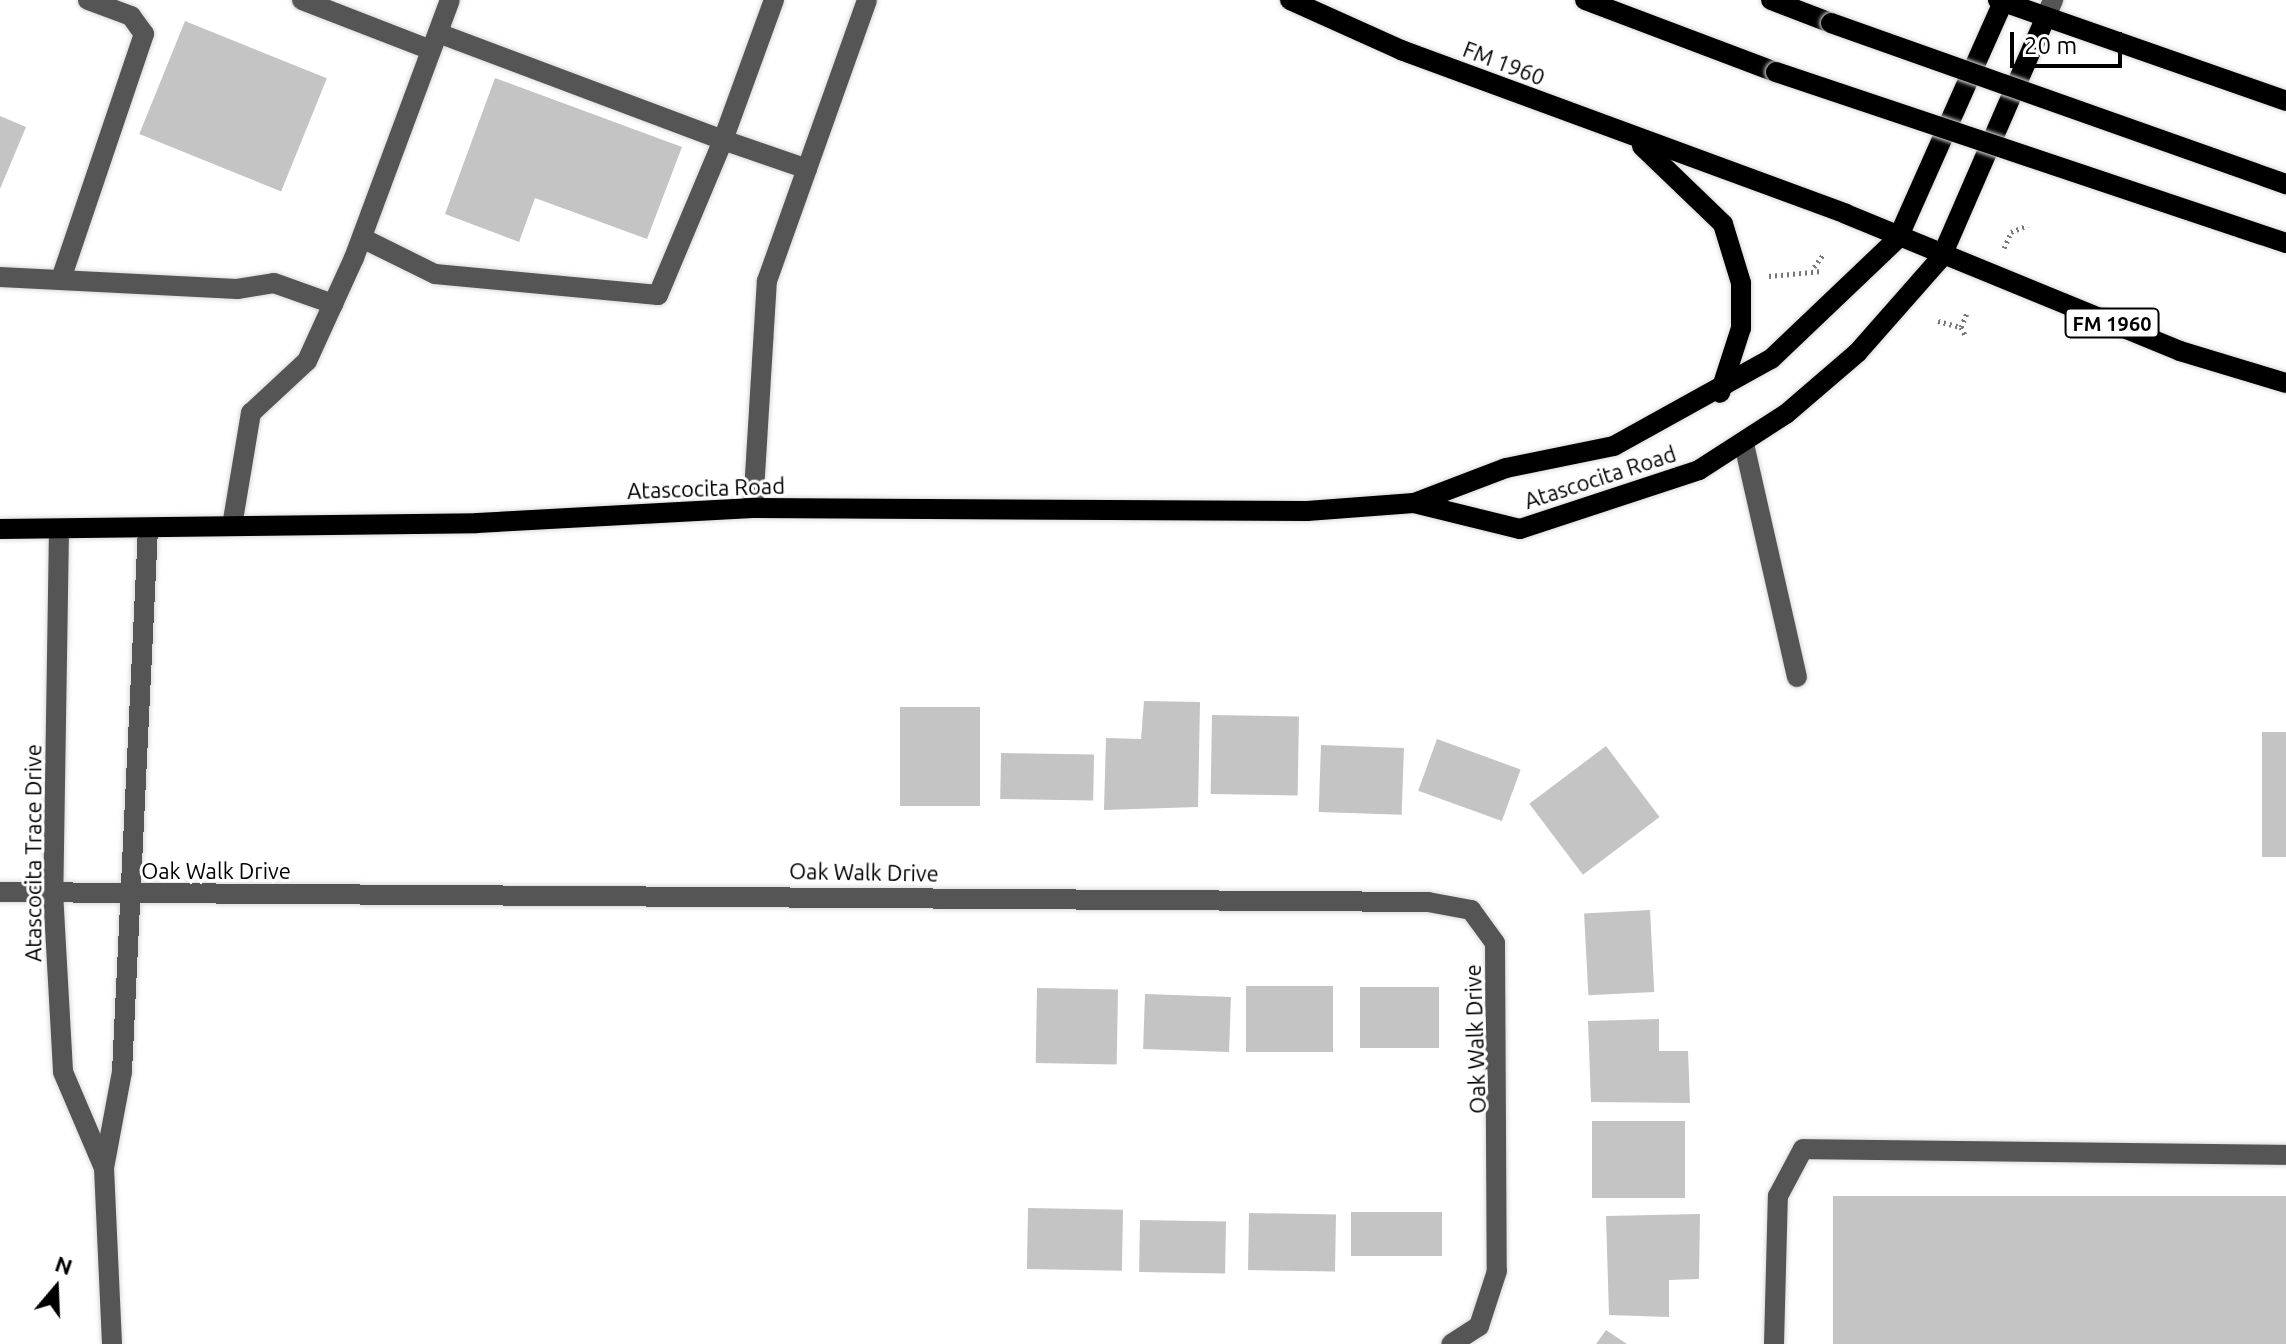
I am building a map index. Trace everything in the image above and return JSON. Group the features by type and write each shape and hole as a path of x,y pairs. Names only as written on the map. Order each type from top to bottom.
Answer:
{"main road":[{"name":"FM 1960","path":"1290,0 1636,141 1898,238 1941,258 2180,351 2286,383"},
{"path":"1585,0 1776,72 2286,243"},
{"path":"1771,0 2286,184"},
{"path":"2001,1 2049,10 2286,101"},
{"name":"Atascocita Road","path":"0,529 148,529 753,508 1307,511 1414,503 1506,468 1614,446 1720,393 1783,349 1898,238 2001,1"},
{"name":"Atascocita Road","path":"1414,503 1520,529 1621,500 1744,444 1858,352 1941,258 2049,10"},
{"path":"1636,141 1723,224 1741,283 1741,328 1720,393"}],"street":[{"path":"61,279 144,34 131,16 88,0"},
{"path":"302,0 435,41 807,169"},
{"path":"232,526 251,413 307,361 362,238 450,0"},
{"path":"362,238 435,274 658,295 723,140 774,0"},
{"path":"753,508 767,281 867,0"},
{"path":"0,277 237,289 274,283 333,304"},
{"path":"1744,444 1797,677"},
{"name":"Atascocita Trace Drive","path":"59,529 53,892 63,1072 104,1168"},
{"name":"Atascocita Trace Drive","path":"112,1344 104,1168 122,1072 148,529"},
{"name":"Oak Walk Drive","path":"0,892 1442,904 1471,910 1495,943 1502,1157 1497,1271 1479,1326 1451,1344"},
{"path":"1774,1344 1778,1196 1803,1149 2286,1155"}],"path":[{"path":"2004,249 2011,232 2028,225"},
{"path":"1761,278 1814,267 1823,255"},
{"path":"1961,327 1967,313"},
{"path":"1938,321 1961,327 1966,337"}],"building":[{"path":"185,21 327,78 281,191 139,134"},
{"path":"495,78 682,147 647,239 535,198 519,242 445,214"},
{"path":"0,116 26,127 0,189"},
{"path":"1144,701 1200,702 1198,807 1104,810 1106,738 1141,739"},
{"path":"900,707 980,707 980,806 900,806"},
{"path":"1212,715 1299,717 1298,796 1211,794"},
{"path":"2262,732 2286,732 2286,857 2262,857"},
{"path":"1437,739 1521,769 1502,821 1418,791"},
{"path":"1321,745 1404,748 1402,815 1319,812"},
{"path":"1606,746 1660,817 1583,875 1529,804"},
{"path":"1001,753 1094,755 1093,801 1000,799"},
{"path":"1650,910 1654,992 1588,995 1584,913"},
{"path":"1246,986 1333,986 1333,1052 1246,1052"},
{"path":"1360,987 1439,987 1439,1048 1360,1048"},
{"path":"1037,988 1118,989 1117,1064 1036,1063"},
{"path":"1145,994 1231,997 1229,1052 1143,1049"},
{"path":"1659,1019 1659,1051 1688,1051 1690,1103 1591,1102 1588,1021"},
{"path":"1592,1121 1685,1121 1685,1198 1592,1198"},
{"path":"1833,1196 2286,1196 2286,1344 1833,1344"},
{"path":"1028,1208 1123,1210 1122,1271 1027,1269"},
{"path":"1351,1212 1442,1212 1442,1256 1351,1256"},
{"path":"1249,1213 1336,1215 1335,1272 1248,1270"},
{"path":"1700,1214 1699,1279 1669,1280 1669,1317 1609,1315 1606,1216"},
{"path":"1140,1220 1226,1222 1225,1273 1139,1272"},
{"path":"1606,1330 1627,1344 1596,1344"}]}
